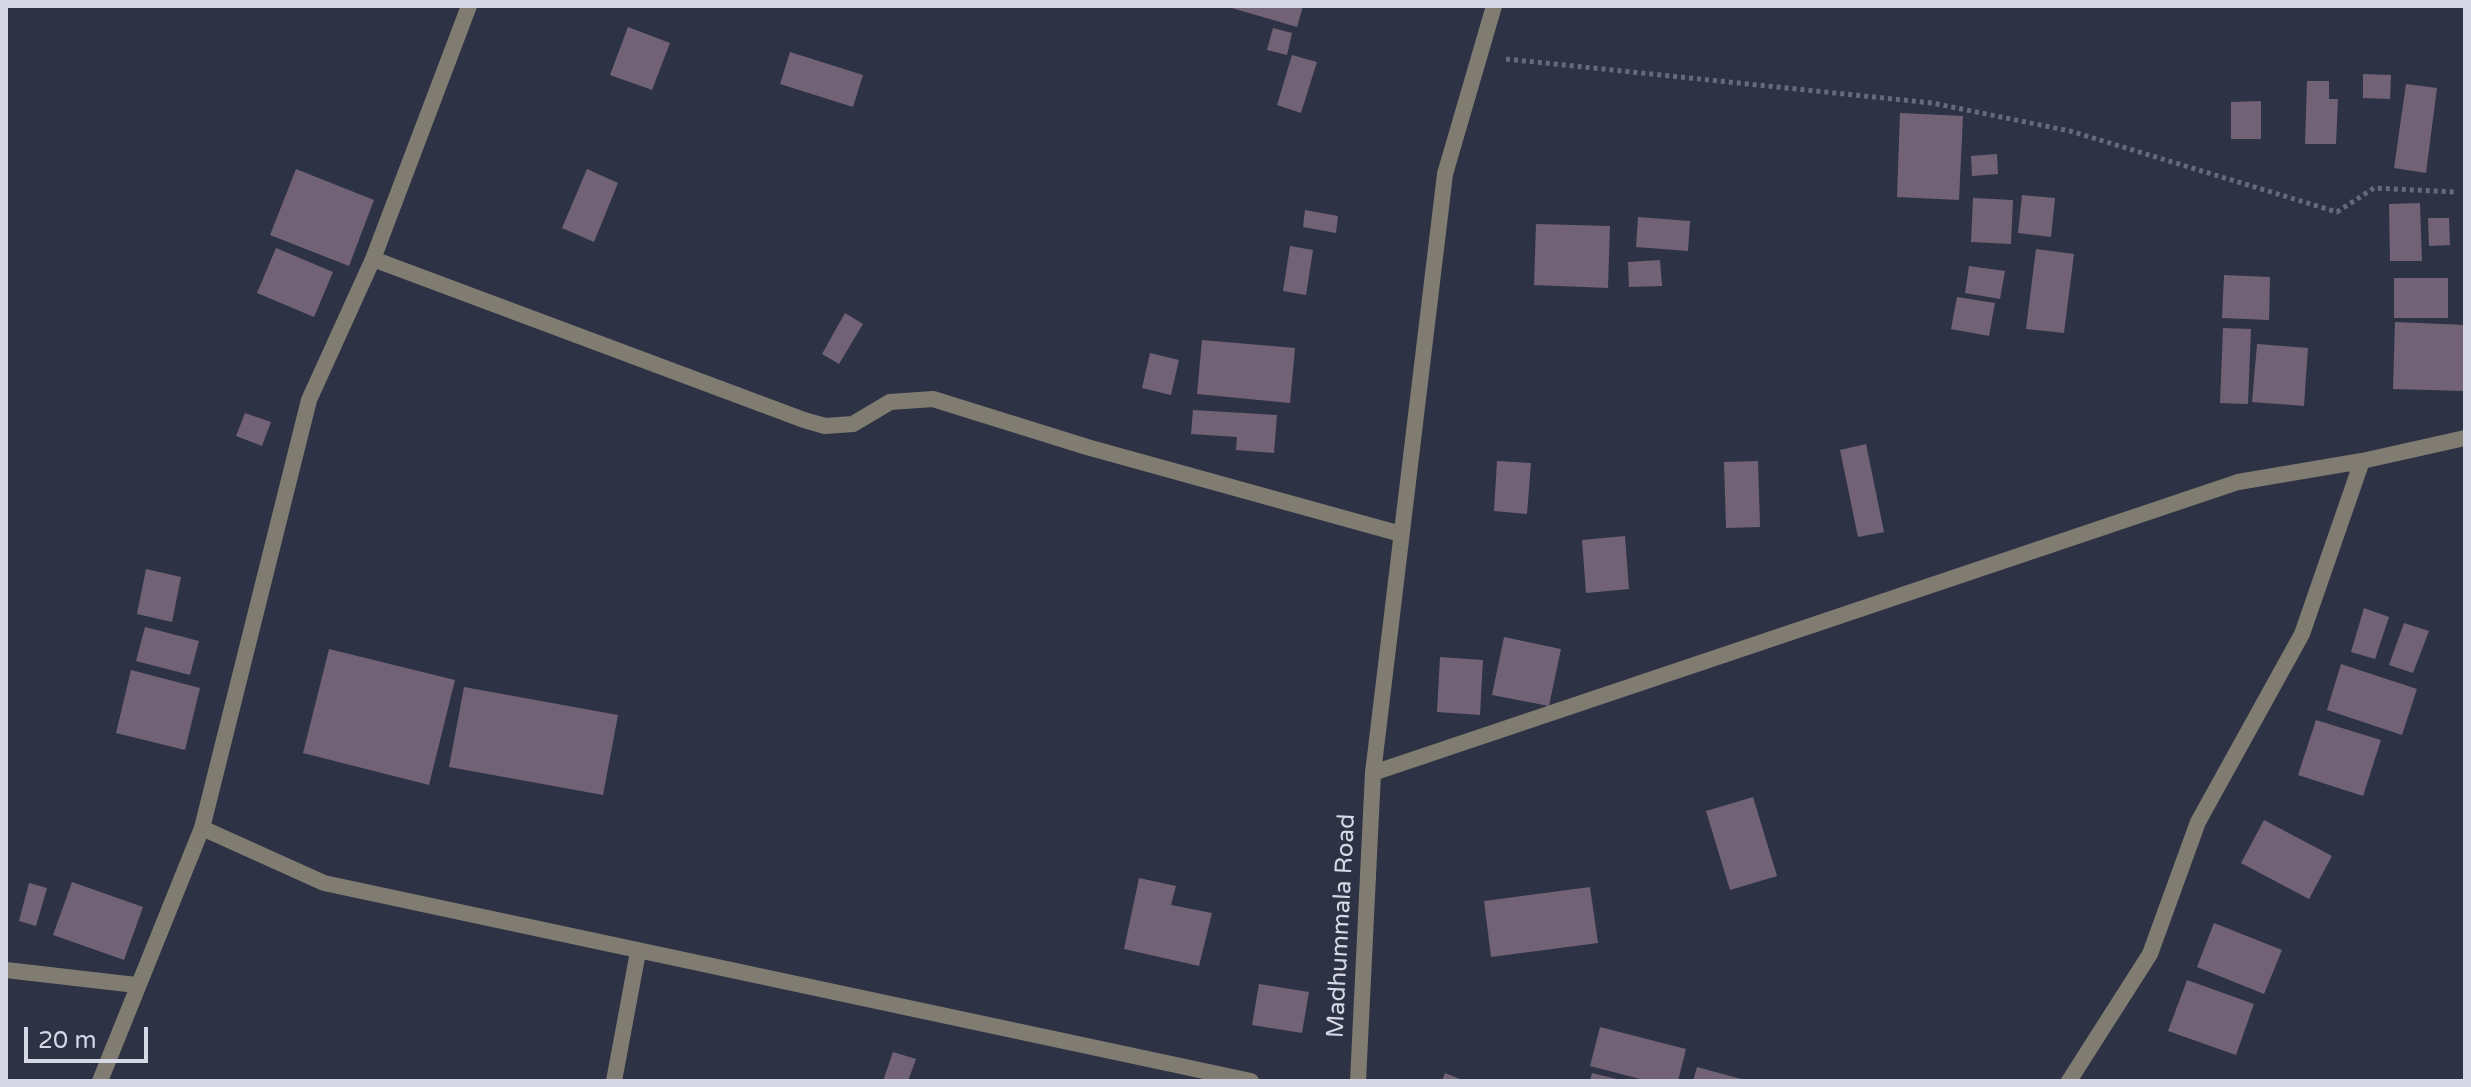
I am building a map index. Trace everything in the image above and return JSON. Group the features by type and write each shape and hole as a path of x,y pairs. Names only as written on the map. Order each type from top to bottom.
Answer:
{"street":[{"path":"100,1081 136,985 202,828 309,400 373,259 469,6"},
{"name":"Madhummala Road","path":"1358,1081 1373,773 1445,174 1494,6"},
{"path":"373,259 825,426 853,424 890,402 933,399 1087,447 1401,534"},
{"path":"1373,773 2238,482 2362,461 2465,438"},
{"path":"2069,1081 2150,954 2198,822 2302,634 2362,461"},
{"path":"202,828 324,883 1251,1081"},
{"path":"614,1081 638,952"},
{"path":"6,970 136,985"}],"path":[{"path":"1481,57 1932,103 2070,131 2337,212 2374,188 2456,192"}],"building":[{"path":"1225,6 1303,6 1297,27"},
{"path":"628,27 670,43 652,90 610,75"},
{"path":"1273,28 1292,33 1287,55 1267,50"},
{"path":"790,52 863,75 853,107 780,84"},
{"path":"1292,55 1317,62 1301,113 1277,105"},
{"path":"2363,74 2391,75 2390,99 2363,98"},
{"path":"2307,81 2329,81 2329,99 2338,99 2336,144 2305,144"},
{"path":"2406,84 2437,88 2426,173 2394,168"},
{"path":"2261,101 2261,139 2231,139 2231,102"},
{"path":"1900,113 1963,116 1959,200 1897,197"},
{"path":"1997,154 1998,174 1972,176 1971,156"},
{"path":"296,169 374,200 349,266 270,235"},
{"path":"587,169 618,183 594,242 562,228"},
{"path":"2022,195 2055,198 2051,237 2018,233"},
{"path":"1973,198 2013,200 2011,244 1971,242"},
{"path":"2420,203 2422,261 2390,261 2389,204"},
{"path":"1305,210 1338,216 1336,233 1303,227"},
{"path":"1638,217 1690,221 1688,251 1636,247"},
{"path":"2428,218 2449,218 2450,245 2429,246"},
{"path":"1536,224 1610,226 1608,288 1534,285"},
{"path":"1290,246 1313,250 1306,295 1283,291"},
{"path":"276,248 333,272 314,317 257,293"},
{"path":"2036,249 2074,254 2064,333 2026,329"},
{"path":"1660,260 1662,286 1629,287 1628,262"},
{"path":"1969,266 2005,271 2000,299 1965,293"},
{"path":"2224,275 2270,277 2269,320 2222,318"},
{"path":"2394,278 2448,278 2448,318 2394,318"},
{"path":"1957,297 1995,303 1989,336 1951,329"},
{"path":"845,313 863,324 839,364 822,354"},
{"path":"2395,322 2465,325 2465,391 2393,389"},
{"path":"2223,328 2251,329 2248,404 2220,403"},
{"path":"1202,340 1295,348 1290,403 1197,394"},
{"path":"2257,344 2308,348 2304,406 2252,402"},
{"path":"1150,353 1179,360 1171,395 1142,388"},
{"path":"1193,410 1277,415 1274,453 1236,450 1237,437 1191,434"},
{"path":"245,413 271,422 262,446 236,436"},
{"path":"1866,444 1884,532 1858,537 1840,450"},
{"path":"1497,461 1531,463 1527,514 1494,511"},
{"path":"1758,461 1760,527 1726,528 1724,462"},
{"path":"1625,536 1629,589 1586,593 1582,540"},
{"path":"146,569 181,577 172,622 137,614"},
{"path":"2364,608 2389,617 2375,659 2351,652"},
{"path":"2404,623 2429,631 2413,673 2389,665"},
{"path":"145,627 199,641 190,675 136,661"},
{"path":"1504,637 1561,649 1549,706 1492,695"},
{"path":"329,649 455,680 429,785 303,753"},
{"path":"1440,657 1483,660 1480,715 1437,712"},
{"path":"2341,664 2417,689 2402,735 2327,710"},
{"path":"131,670 200,688 185,750 116,733"},
{"path":"464,687 618,715 603,795 449,767"},
{"path":"2316,720 2381,740 2363,796 2298,775"},
{"path":"1753,797 1777,876 1730,890 1706,811"},
{"path":"2264,820 2332,856 2309,899 2241,863"},
{"path":"1139,878 1176,886 1171,905 1212,913 1199,966 1124,949"},
{"path":"72,882 143,907 124,960 53,935"},
{"path":"29,883 47,888 36,926 19,921"},
{"path":"1590,887 1598,943 1491,957 1484,901"},
{"path":"2214,923 2282,950 2264,994 2197,967"},
{"path":"2187,980 2254,1004 2236,1055 2168,1031"},
{"path":"1259,984 1309,992 1302,1033 1252,1025"},
{"path":"1600,1027 1686,1049 1678,1081 1648,1081 1590,1066"},
{"path":"893,1052 916,1059 908,1081 883,1081"},
{"path":"1697,1067 1745,1080 1745,1081 1693,1081"},
{"path":"1445,1073 1465,1081 1442,1081"},
{"path":"1592,1073 1621,1080 1621,1081 1590,1081"}]}
